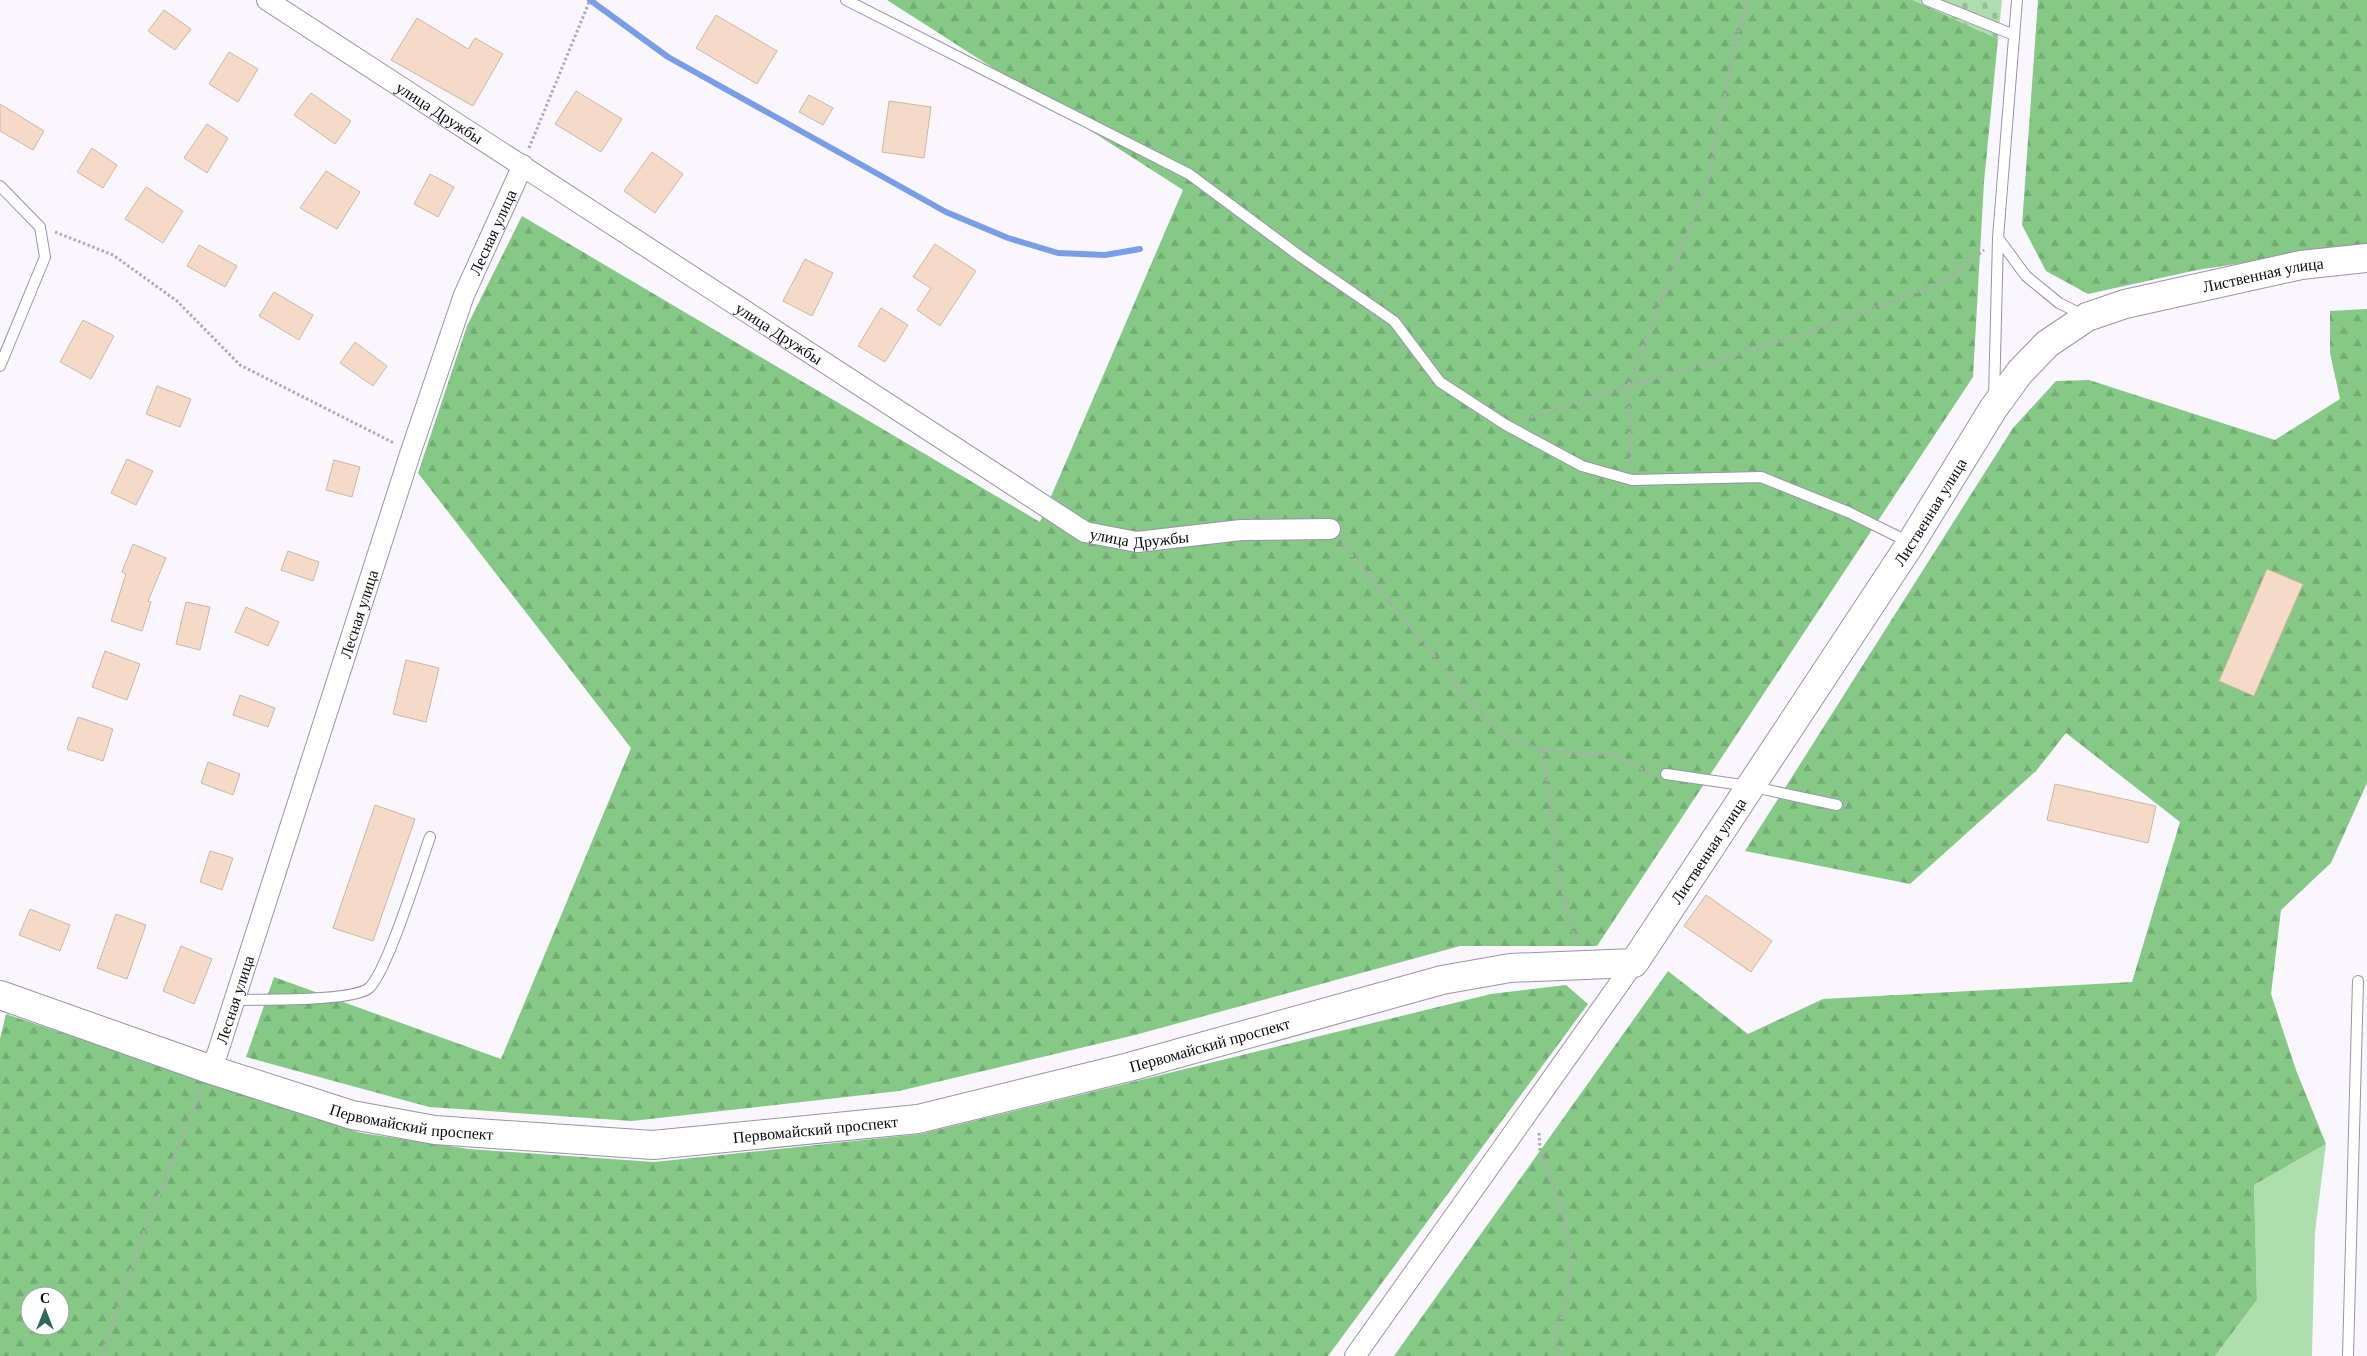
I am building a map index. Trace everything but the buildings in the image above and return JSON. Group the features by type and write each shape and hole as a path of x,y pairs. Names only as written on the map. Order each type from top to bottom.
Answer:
{"street":[{"name":"улица Дружбы","path":"267,0 1085,532 1137,542 1241,530 1330,529"},
{"name":"Лесная улица","path":"212,1070 411,451 464,295 523,165"},
{"name":"Лиственная улица","path":"1634,964 1749,786 1912,543 1993,409 2020,372 2047,344 2088,317 2125,304 2301,265 2367,258"},
{"name":"Первомайский проспект","path":"0,995 212,1070 352,1115 435,1130 652,1145 918,1119 1128,1067 1442,980 1510,968 1634,964"},
{"path":"1355,1356 1634,964"}],"lane":[{"path":"846,0 1189,174 1301,257 1394,322 1440,382 1506,425 1582,466 1632,480 1761,477 1848,512 1912,543"},
{"path":"1926,0 2014,35"},
{"path":"1993,409 1998,238 2017,0"},
{"path":"0,186 40,227 46,257 0,366"},
{"path":"1998,238 2026,276 2059,303 2088,317"},
{"path":"1666,774 1749,786 1837,805"},
{"path":"234,1000 346,996 369,988 383,967 430,837"},
{"path":"2348,1356 2358,981"}],"path":[{"path":"523,165 590,0"},
{"path":"1632,480 1628,386 1708,180 1736,38 1748,0"},
{"path":"40,227 113,255 178,301 240,365 411,451"},
{"path":"1506,425 1628,386 1789,339 1947,281 1998,238"},
{"path":"1330,529 1488,722 1513,741 1543,749 1573,753 1615,754 1649,775 1666,774"},
{"path":"1543,749 1559,877 1582,966"},
{"path":"101,1356 144,1232 197,1098 212,1070"},
{"path":"1538,1124 1540,1150 1562,1208 1572,1256 1568,1296 1556,1332 1559,1356"}],"green space":[{"path":"887,0 1913,0 1998,39 1984,182 1973,377 1597,946 1460,946 1135,1035 899,1091 632,1121 429,1107 246,1057 274,977 501,1059 631,748 418,473 467,326 522,216 1040,522 1183,190"},
{"path":"1913,0 2002,0 1998,39"},
{"path":"2038,0 2367,0 2367,244 2197,270 2088,294 2046,271 2022,225"},
{"path":"2367,309 2367,783 2331,863 2281,910 2271,994 2296,1070 2326,1144 2254,1185 2257,1300 2215,1356 1394,1356 1668,971 1748,1034 1823,999 2132,982 2180,822 2066,733 2036,771 1910,884 1745,851 2013,428 2056,381 2089,380 2275,440 2340,399 2330,353 2330,311"},
{"path":"1566,985 1588,1004 1328,1356 0,1356 0,1039 6,1014 361,1133 469,1149 654,1162 920,1134 1491,994"},
{"path":"2326,1144 2315,1232 2312,1356 2215,1356 2257,1300 2254,1185"}],"waterway":[{"path":"590,0 668,57 946,212 1008,238 1058,253 1105,255 1140,249"}]}
